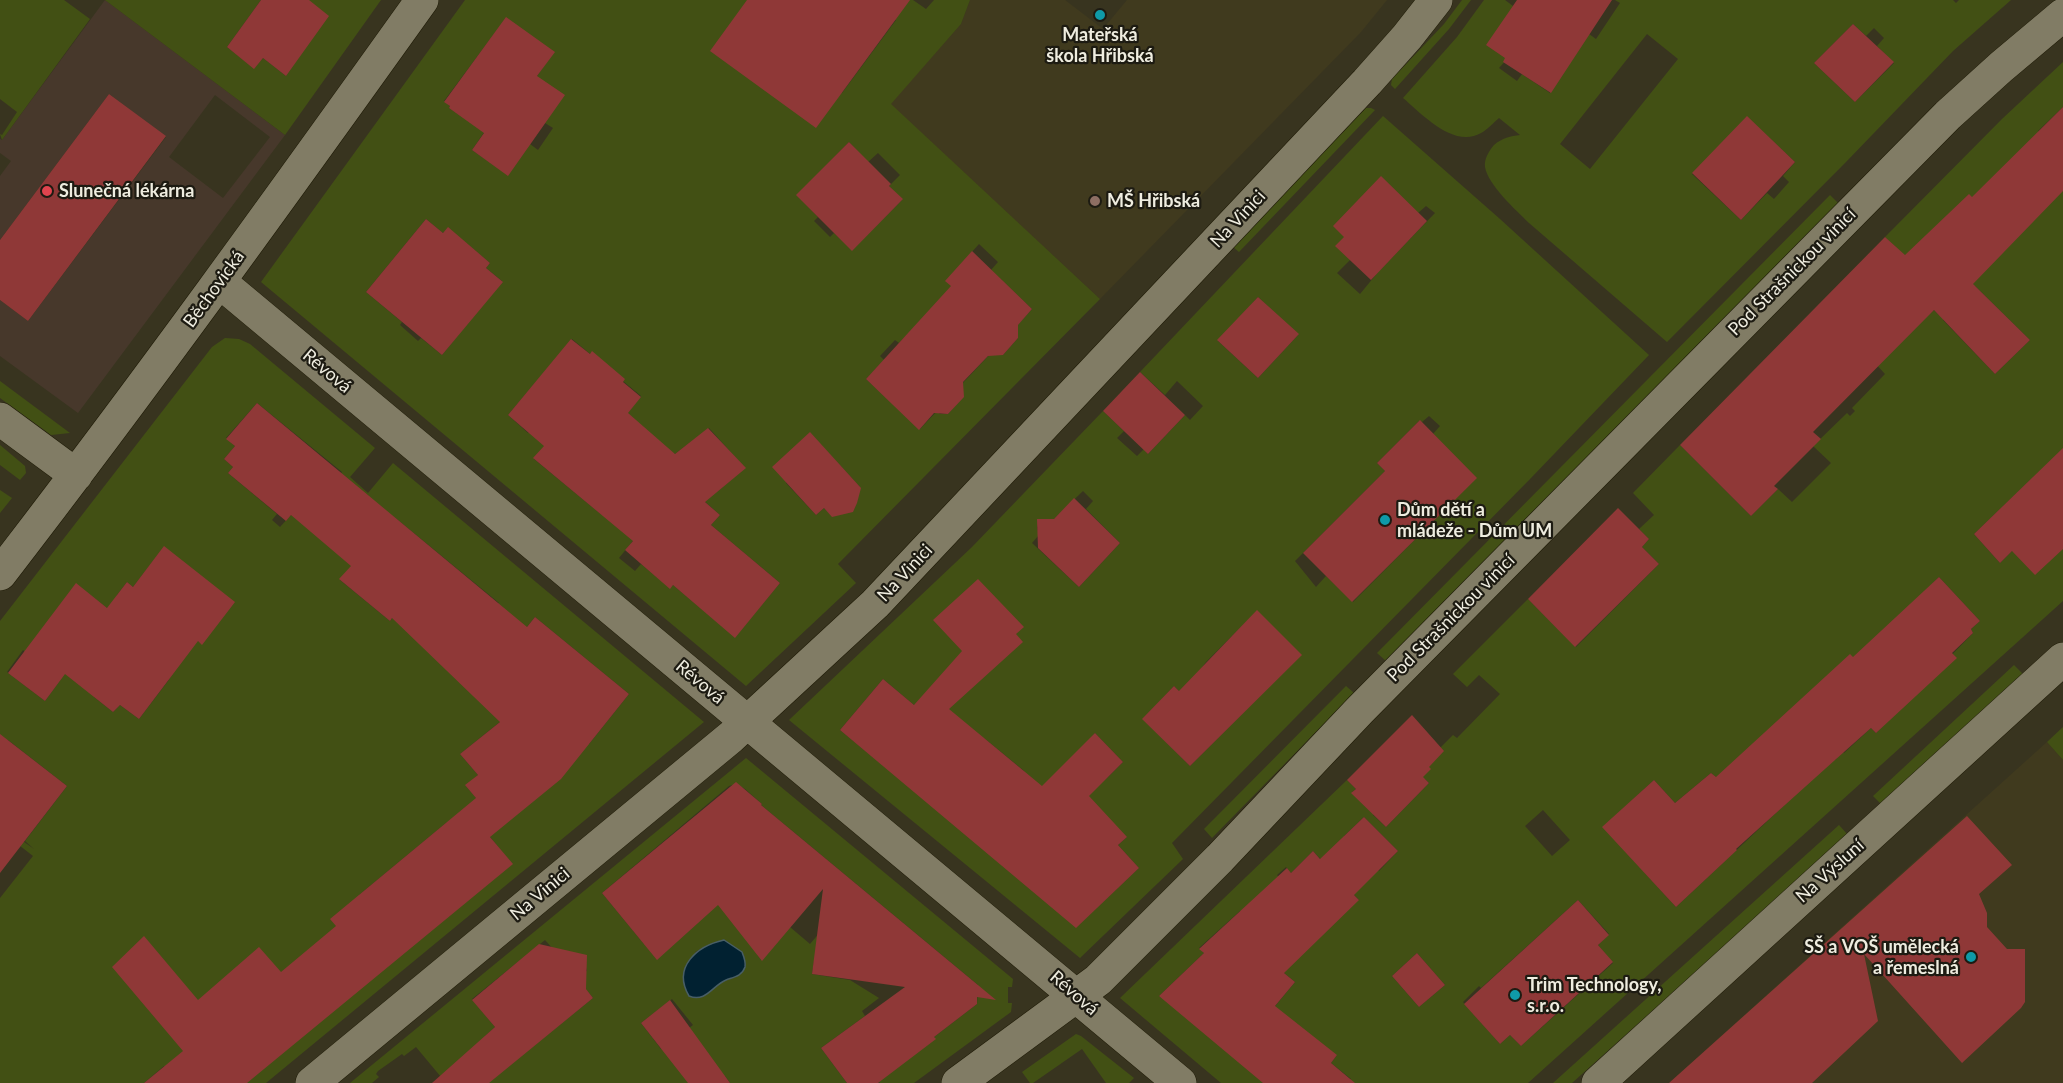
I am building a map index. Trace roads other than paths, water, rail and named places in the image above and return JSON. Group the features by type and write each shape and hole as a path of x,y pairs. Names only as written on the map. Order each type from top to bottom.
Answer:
{"street":[{"name":"Běchovická","path":"0,574 220,282 422,0"},
{"name":"Na Vinici","path":"312,1083 748,722 875,604 1367,82 1436,0"},
{"name":"Pod Strašnickou vinicí","path":"958,1083 1098,980 1220,858 1369,701 1948,115 2063,15"},
{"name":"Révová","path":"220,282 1180,1083"},
{"path":"0,419 76,475"},
{"name":"Na Výsluní","path":"1598,1083 2063,659"}],"water":[{"path":"724,940 742,952 744,970 737,976 721,982 705,995 695,998 689,996 684,976 685,967 690,959 705,947"}],"place":[{"name":"Mateřská škola Hřibská","path":"1100,15"},
{"name":"Slunečná lékárna","path":"47,191"},
{"name":"MŠ Hřibská","path":"1095,201"},
{"name":"Dům dětí a mládeže - Dům UM","path":"1385,520"},
{"name":"SŠ a VOŠ umělecká a řemeslná","path":"1971,957"},
{"name":"Trim Technology, s.r.o.","path":"1515,995"}]}
